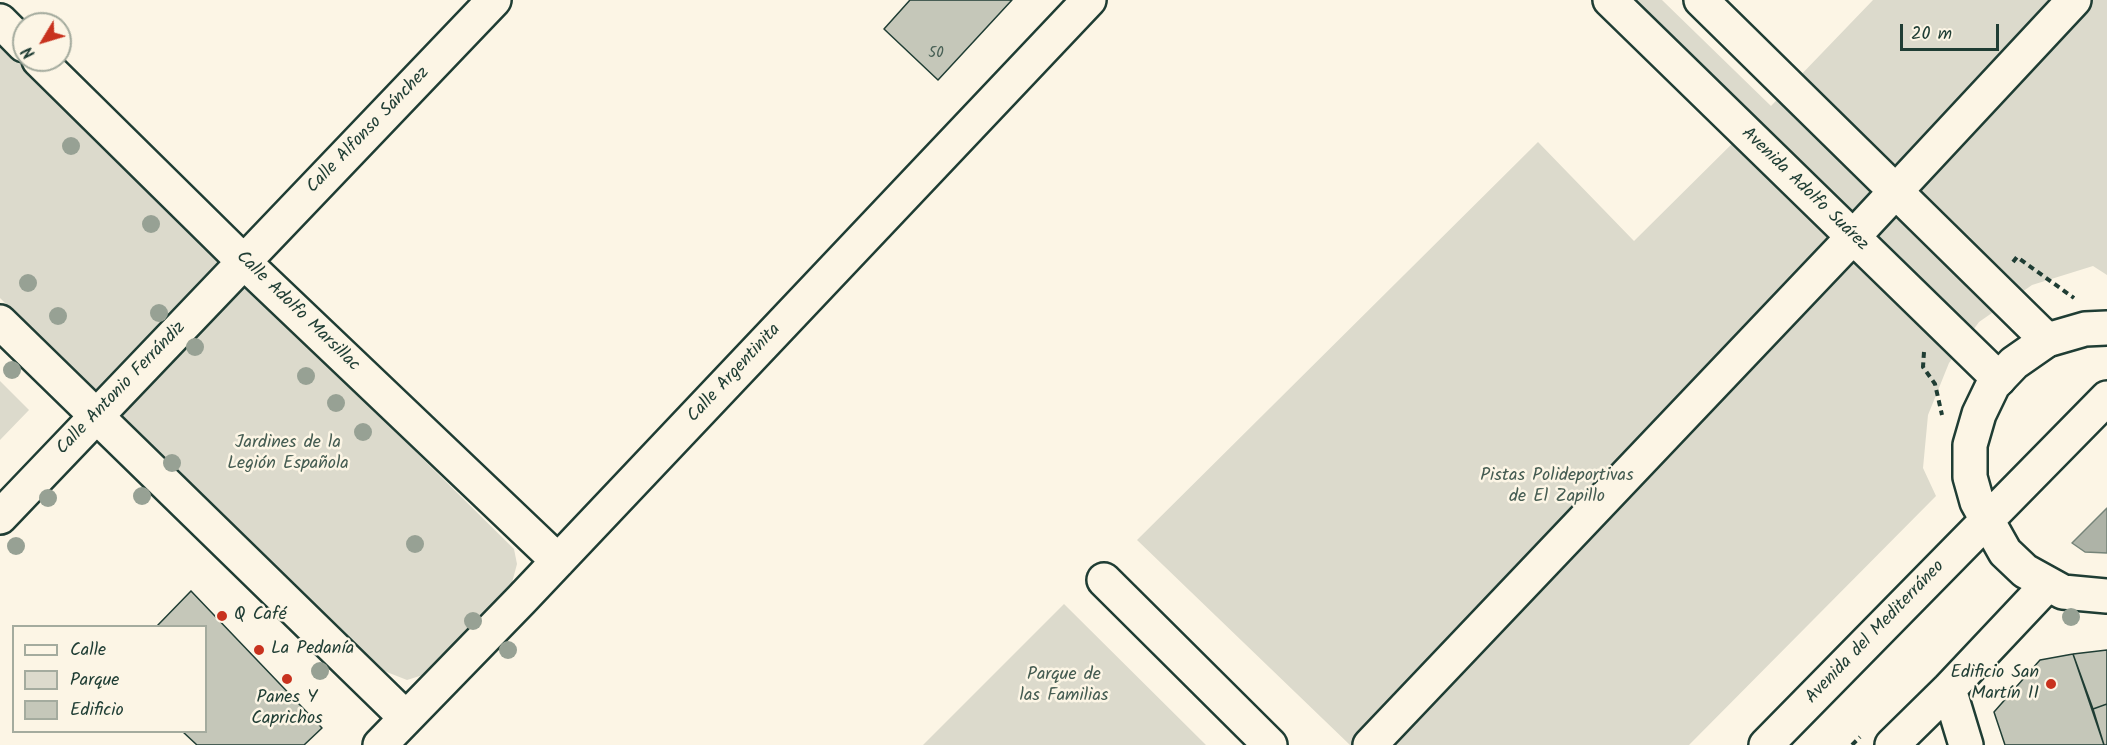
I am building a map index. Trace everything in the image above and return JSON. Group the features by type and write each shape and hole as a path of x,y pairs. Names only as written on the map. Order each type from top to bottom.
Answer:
{"street":[{"name":"Calle Alfonso Sánchez","path":"244,262 494,0"},
{"name":"Calle Argentinita","path":"380,745 558,561 1089,0"},
{"name":"Avenida Adolfo Suárez","path":"1610,0 1999,379"},
{"path":"1701,0 2047,340"},
{"path":"1370,745 1853,237 2074,0"},
{"path":"0,21 12,33"},
{"name":"Calle Adolfo Marsillac","path":"51,72 244,262 558,561"},
{"name":"Calle Antonio Ferrándiz","path":"0,517 244,262"},
{"path":"0,322 405,717"},
{"path":"2107,328 2085,329 2047,340 2014,363 1993,385 1978,414 1970,445 1970,477 1977,502 1986,521 2015,563 2047,585 2063,592 2107,596"},
{"name":"Avenida del Mediterráneo","path":"1766,745 2107,398"},
{"path":"1104,580 1270,745"},
{"path":"1892,745 1949,689 2047,585"},
{"path":"1949,689 1966,745"}],"path":[{"path":"2018,257 2058,289 2081,300"}],"green space":[{"name":"Pistas Polideportivas de El Zapillo","path":"1631,0 1662,0 1771,106 1873,0 2107,0 2107,275 2093,266 2032,285 1979,322 1949,363 1928,415 1923,468 1936,496 1689,745 1350,745 1137,540 1538,142 1634,241 1756,120"},
{"name":"Jardines de la Legión Española","path":"0,41 12,53 12,72 31,72 514,549 517,564 510,590 426,674 407,680 369,665 0,298"},
{"path":"0,381 29,410 0,440"},
{"name":"Parque de las Familias","path":"1064,604 1206,745 923,745"}],"shaded area":[{"path":"2107,508 2107,553 2085,552 2072,543"}],"building":[{"path":"910,0 1012,0 938,80 884,29"},
{"path":"191,591 322,728 304,745 197,745 184,733 207,733 207,625 158,625"},
{"path":"2107,650 2107,704 2093,709 2073,654"},
{"name":"Edificio San Martín II","path":"2073,654 2104,745 2005,745 1994,712 2040,660"},
{"path":"2107,704 2107,745 2104,745 2093,709"}],"place":[{"name":"Q Café","path":"222,616"},
{"name":"La Pedanía","path":"259,650"},
{"name":"Panes Y Caprichos","path":"287,679"},
{"name":"Edificio San Martín II","path":"2051,684"}]}
